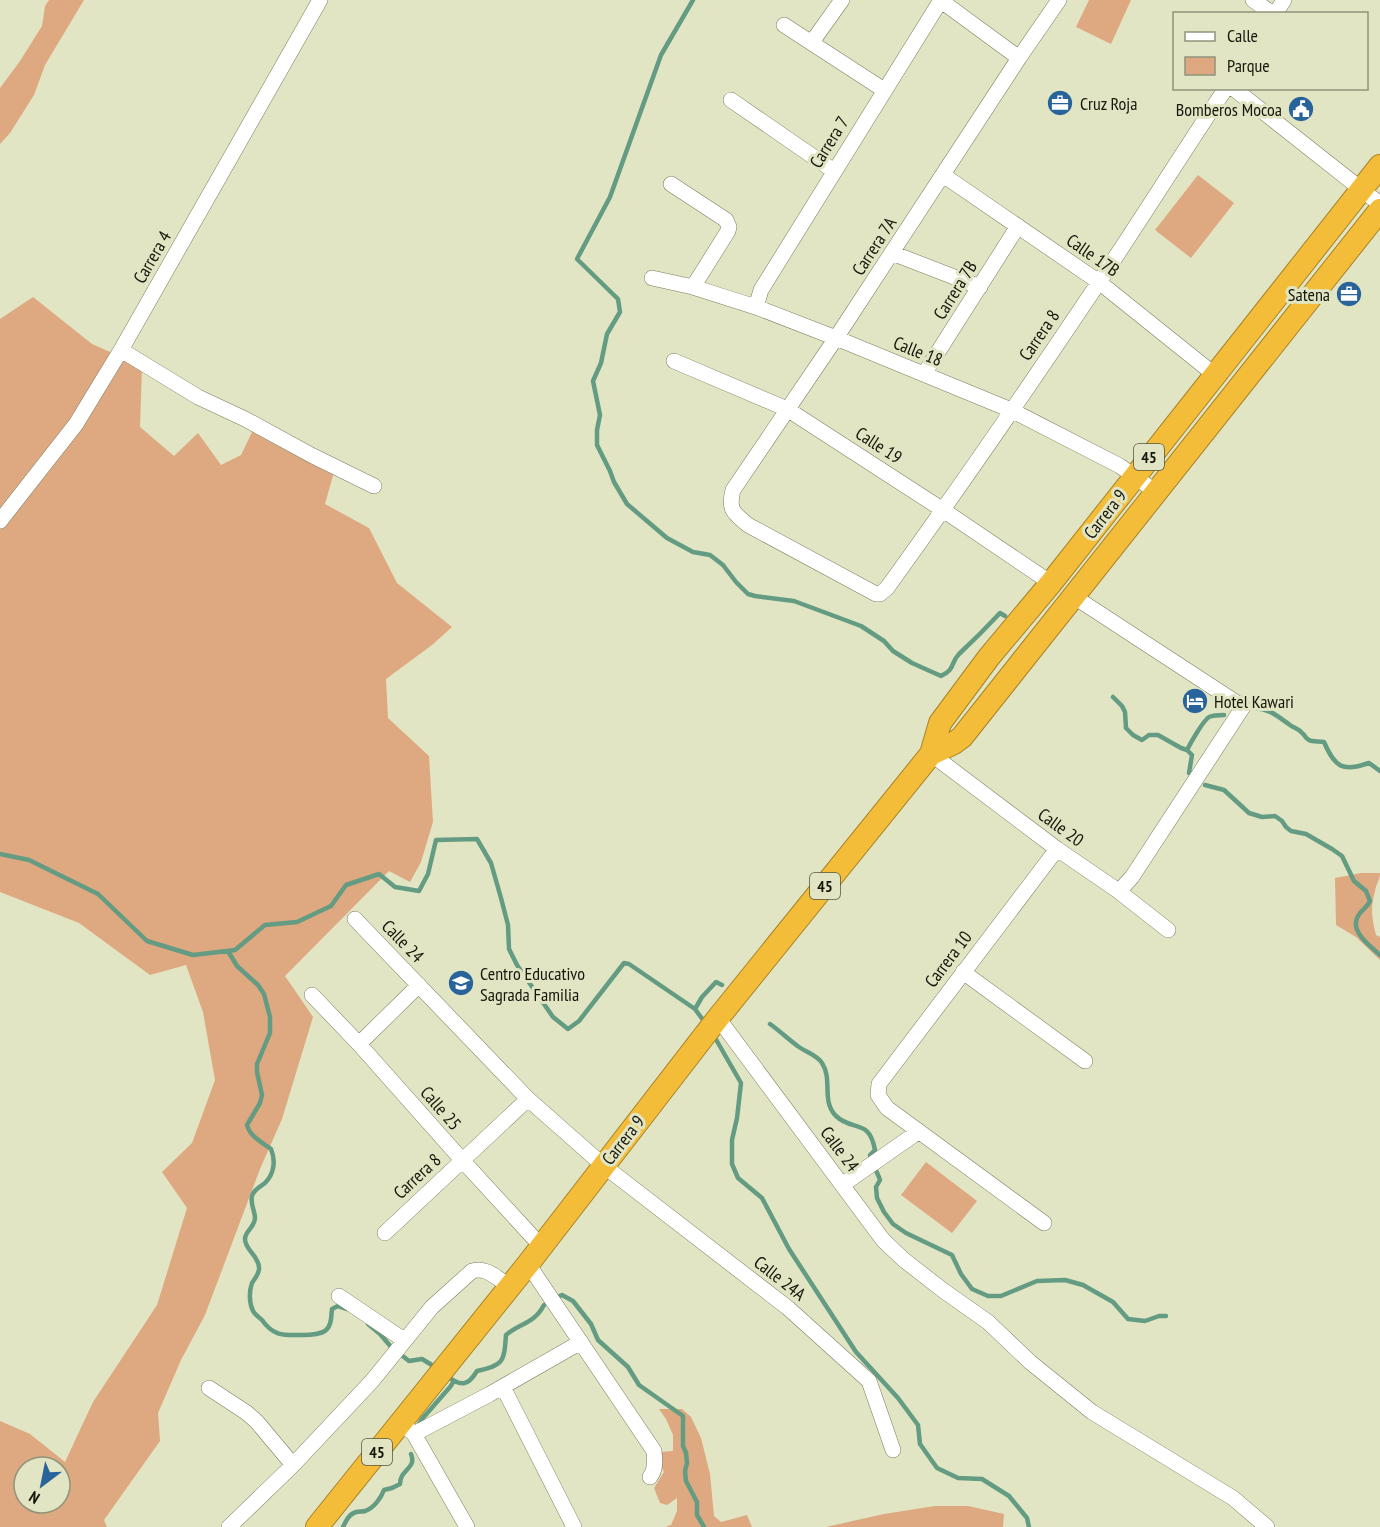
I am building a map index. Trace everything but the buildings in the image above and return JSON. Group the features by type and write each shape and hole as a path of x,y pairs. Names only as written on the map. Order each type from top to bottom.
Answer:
{"highway":[{"name":"Carrera 9","path":"317,1527 407,1428 441,1372 718,1018 931,754 940,723 990,657 1380,166"},
{"name":"Carrera 9","path":"931,754 962,737 1380,210"}],"street":[{"name":"Carrera 4","path":"0,521 76,424 121,350 320,0"},
{"path":"812,42 842,0"},
{"path":"940,0 1019,58"},
{"name":"Carrera 7","path":"756,307 760,290 940,0"},
{"name":"Carrera 7A","path":"876,594 748,525 734,514 730,502 733,490 1059,0"},
{"path":"1253,0 1271,12"},
{"path":"784,25 884,90"},
{"name":"Carrera 8","path":"876,594 880,594 887,588 943,510 1099,282 1225,90"},
{"path":"1236,90 1380,204"},
{"path":"731,100 834,171"},
{"name":"Calle 17B","path":"943,175 1099,282 1215,375"},
{"path":"671,184 728,223 728,231 693,287"},
{"name":"Carrera 7B","path":"924,374 1018,226"},
{"path":"892,253 980,287"},
{"name":"Calle 18","path":"652,278 693,287 756,307 1011,410 1119,466 1156,492"},
{"path":"121,350 198,397 374,486"},
{"name":"Calle 19","path":"674,361 787,409 1051,583"},
{"path":"1073,596 1243,707 1132,877 1127,884 1117,890"},
{"name":"Calle 20","path":"931,754 1168,930"},
{"name":"Carrera 10","path":"918,1132 886,1108 878,1095 879,1084 1057,849"},
{"name":"Calle 24","path":"355,919 528,1098 604,1166"},
{"path":"963,972 1085,1061"},
{"path":"359,1044 419,986"},
{"name":"Calle 25","path":"312,994 462,1160 534,1255 581,1342 654,1451 655,1467 650,1477"},
{"name":"Calle 24","path":"718,1018 883,1240 904,1260 944,1292 988,1322 1030,1362 1092,1412 1233,1498 1267,1527"},
{"name":"Carrera 8","path":"385,1233 528,1098"},
{"path":"842,1185 918,1132 1044,1223"},
{"name":"Calle 24A","path":"604,1166 788,1308 869,1381 893,1450"},
{"path":"229,1527 372,1381 432,1307 472,1271 484,1270 509,1286"},
{"path":"339,1296 404,1340"},
{"path":"467,1527 407,1428 503,1387 581,1342"},
{"path":"503,1387 574,1527"},
{"path":"209,1388 248,1413 293,1464"}],"green space":[{"path":"49,0 84,0 45,65 34,95 10,133 0,144 0,88 42,26 45,6"},
{"path":"1089,0 1131,0 1111,44 1076,27"},
{"path":"1198,175 1234,203 1191,258 1155,230"},
{"path":"33,297 92,344 142,366 140,427 174,456 198,433 221,465 241,455 253,430 334,472 325,504 369,528 397,583 452,627 386,679 388,718 429,756 433,822 421,862 410,882 389,871 285,976 313,1017 282,1119 260,1169 205,1315 181,1360 158,1413 160,1441 104,1520 107,1527 0,1527 0,1421 30,1434 56,1455 12,1455 12,1515 72,1515 72,1455 68,1455 93,1402 157,1305 187,1208 162,1172 192,1143 215,1080 203,1012 186,965 150,975 79,923 0,892 0,319"},
{"path":"1361,873 1380,873 1372,908 1376,935 1380,937 1380,960 1356,937 1336,925 1335,878"},
{"path":"926,1162 977,1201 952,1233 901,1195"},
{"path":"659,1409 682,1409 691,1417 701,1438 710,1474 714,1516 721,1522 747,1515 752,1527 667,1527 671,1525 677,1511 677,1498 667,1505 660,1503 654,1488 664,1472 657,1458 659,1452 673,1451 673,1435"},
{"path":"935,1506 968,1506 1004,1514 1003,1527 826,1527 884,1514"}],"waterway":[{"path":"693,0 661,55 610,197 577,259 618,299 620,312 607,334 601,363 593,381 600,415 597,445 614,482 627,504 667,538 693,552 710,555 723,565 748,594 794,601 861,626 912,663 941,676 949,671 956,657 1000,613 1005,616"},
{"path":"1113,697 1122,706 1125,712 1126,728 1133,735 1142,740 1149,735 1158,735 1187,750 1192,755 1189,773"},
{"path":"1255,708 1274,714 1299,730 1309,740 1324,742 1332,758 1341,766 1353,767 1369,763 1380,771"},
{"path":"1187,750 1206,719 1224,715"},
{"path":"1205,785 1224,790 1249,813 1262,817 1275,816 1291,831 1306,834 1342,856 1354,881 1366,891 1370,901 1358,916 1356,922 1358,933 1380,955"},
{"path":"0,854 29,860 98,894 147,941 193,955 235,950 265,925 297,922 331,906 346,885 379,874 395,887 419,891 428,874 436,840 477,839 491,863 508,925 509,949 517,965 553,1017 568,1029 579,1021 624,963 629,964 695,1009 706,1024"},
{"path":"228,951 237,966 258,985 264,994 270,1017 270,1033 257,1064 262,1095 247,1125 254,1136 271,1149 274,1163 268,1179 252,1196 255,1221 245,1239 259,1267 250,1290 252,1308 271,1330 290,1335 311,1335 323,1332 330,1324 332,1309 338,1306 347,1309"},
{"path":"695,1009 702,997 716,982 722,985"},
{"path":"770,1024 820,1061 827,1076 829,1104 836,1116 869,1133 875,1150 870,1155 880,1180 876,1187 877,1198 893,1224 906,1233 952,1255 961,1274 972,1289 988,1296 1001,1296 1037,1281 1065,1280 1083,1285 1113,1302 1128,1319 1145,1321 1166,1316"},
{"path":"714,1036 741,1083 732,1140 732,1164 738,1178 762,1198 789,1249 856,1352 898,1398 918,1425 920,1444 937,1468 958,1478 982,1479 1009,1496 1027,1518 1029,1527"},
{"path":"555,1298 562,1295 573,1301 591,1324 598,1340 628,1367 639,1385 683,1416 683,1446 687,1463 686,1481 697,1502 697,1515 704,1527"},
{"path":"447,1376 456,1382 464,1383 470,1380 477,1371 498,1364 503,1357 506,1335 531,1320 544,1305"},
{"path":"368,1324 392,1348"},
{"path":"399,1353 409,1361 422,1359 435,1367"},
{"path":"419,1424 454,1381"},
{"path":"343,1527 351,1514 368,1510 377,1502 384,1490 400,1484 403,1475 412,1463 411,1454"}],"place":[{"name":"Cruz Roja","path":"1060,103"},
{"name":"Bomberos Mocoa","path":"1301,109"},
{"name":"Satena","path":"1349,294"},
{"name":"Hotel Kawari","path":"1195,701"},
{"name":"Centro Educativo Sagrada Familia","path":"461,983"}]}
